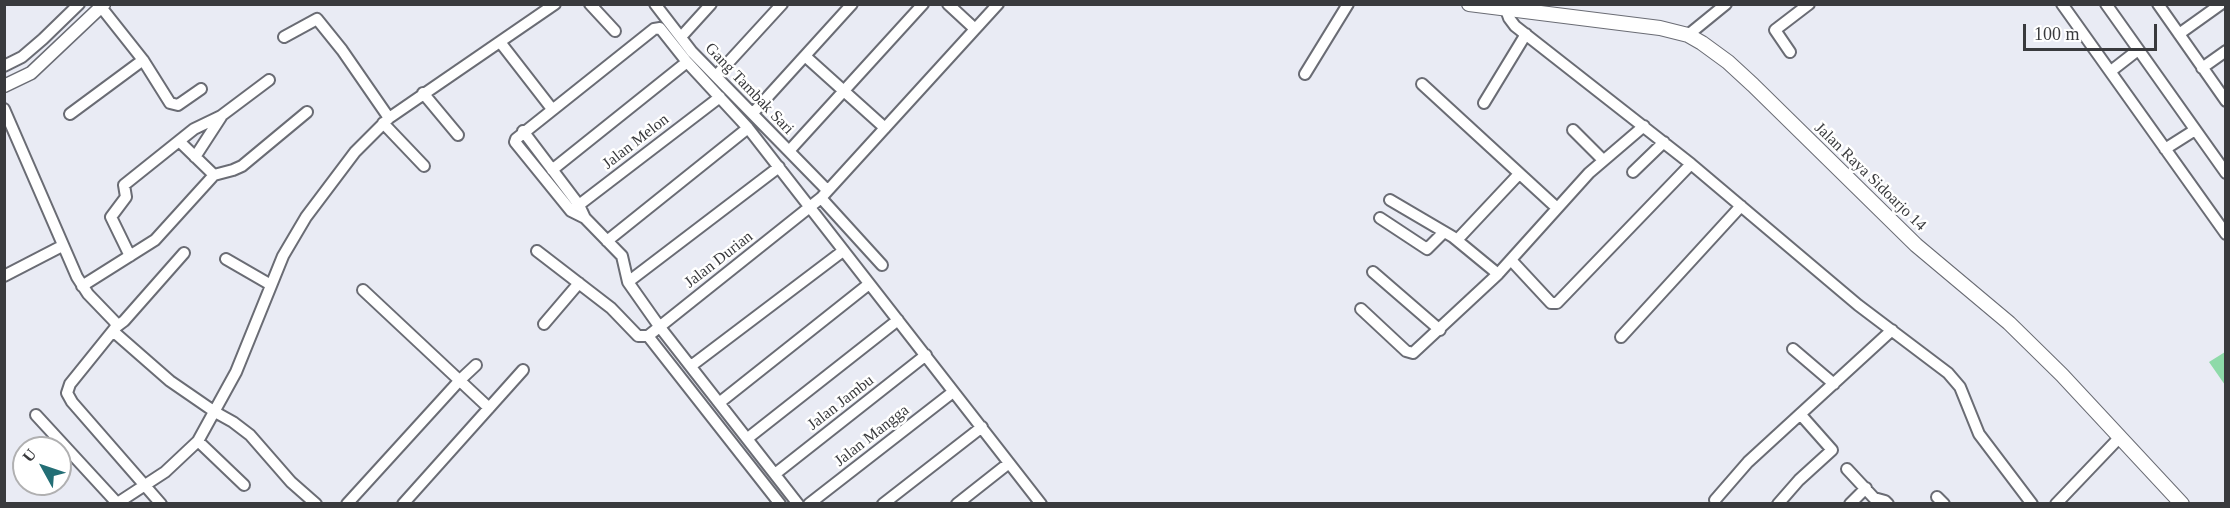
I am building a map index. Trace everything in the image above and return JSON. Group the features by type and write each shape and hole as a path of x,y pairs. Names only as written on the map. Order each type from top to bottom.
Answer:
{"main road":[{"name":"Jalan Raya Sidoarjo 14","path":"1469,4 1660,28 1688,35 1728,62 1904,233 2009,323 2062,375 2182,504"}],"street":[{"path":"36,415 116,503 165,472 198,441 250,342 283,256 306,217 355,152 386,120 555,4"},
{"path":"590,4 615,31"},
{"name":"Gang Tambak Sari","path":"655,4 716,76 789,151 882,265"},
{"path":"681,37 711,4"},
{"path":"716,76 782,4"},
{"path":"753,113 852,4"},
{"path":"789,151 923,4"},
{"path":"948,4 975,29"},
{"name":"Jalan Durian","path":"648,336 810,208 998,4"},
{"path":"1305,74 1348,4"},
{"path":"1688,35 1726,4"},
{"path":"1790,52 1775,30 1809,4"},
{"path":"2062,4 2226,234"},
{"path":"2106,4 2226,173"},
{"path":"2158,4 2226,101"},
{"path":"2179,34 2221,4"},
{"path":"1498,6 1512,23 1664,142 1858,305 1955,380 1979,434 2032,504"},
{"path":"4,86 31,73 44,49 88,10 143,60 170,103 175,106 201,89"},
{"path":"285,37 317,19 342,50 386,120 424,166"},
{"path":"4,66 44,49 70,25"},
{"path":"798,504 659,326 628,282 622,256 515,142 523,132 657,28 748,128 1038,499 1025,504"},
{"path":"1484,103 1526,34"},
{"path":"500,42 552,109"},
{"path":"2110,71 2138,50"},
{"path":"2202,68 2226,51"},
{"path":"805,56 885,128"},
{"path":"70,114 143,60"},
{"path":"552,170 687,62"},
{"path":"130,256 111,217 126,197 124,186 194,129 221,116 269,80"},
{"path":"1422,84 1557,207"},
{"path":"423,93 459,135"},
{"name":"Jalan Melon","path":"575,208 720,97"},
{"path":"4,109 23,148 62,246 82,286 115,322 115,329 170,381 215,412 234,422 250,435 291,482 316,504"},
{"path":"82,286 154,240 214,175 242,166 307,112"},
{"path":"195,157 221,116"},
{"path":"1361,309 1410,354 1440,330 1498,274 1557,207 1603,160 1644,126"},
{"path":"607,240 748,128"},
{"path":"1573,130 1603,160"},
{"path":"2165,149 2195,130"},
{"path":"523,132 552,170 575,208"},
{"path":"180,142 214,175"},
{"path":"1633,172 1664,142"},
{"path":"1511,260 1551,303 1557,303 1691,164"},
{"path":"628,282 779,167"},
{"path":"1457,240 1519,174"},
{"path":"1390,200 1457,240 1498,274"},
{"path":"1621,337 1741,206"},
{"path":"1380,218 1427,249 1444,232"},
{"path":"4,276 62,246"},
{"path":"691,366 843,250"},
{"path":"537,251 611,308 638,336 648,336 780,504"},
{"path":"160,503 72,402 67,393 70,384 115,329 184,254"},
{"path":"226,259 271,285"},
{"path":"1373,272 1440,330"},
{"path":"544,324 579,283"},
{"path":"719,403 869,284"},
{"path":"363,290 489,408"},
{"path":"748,438 898,320"},
{"path":"1715,500 1748,462 1892,330"},
{"path":"1793,349 1834,384"},
{"name":"Jalan Jambu","path":"775,474 926,355"},
{"path":"347,504 460,380 476,366"},
{"path":"403,504 524,370"},
{"name":"Jalan Mangga","path":"809,504 953,392"},
{"path":"1778,504 1799,480 1832,450 1801,415"},
{"path":"883,504 982,427"},
{"path":"2056,504 2120,438"},
{"path":"198,441 244,485"},
{"path":"957,504 1009,463"},
{"path":"1847,469 1874,498 1888,504"},
{"path":"1850,504 1866,488"}],"green space":[{"path":"2225,352 2225,385 2209,362"}]}
